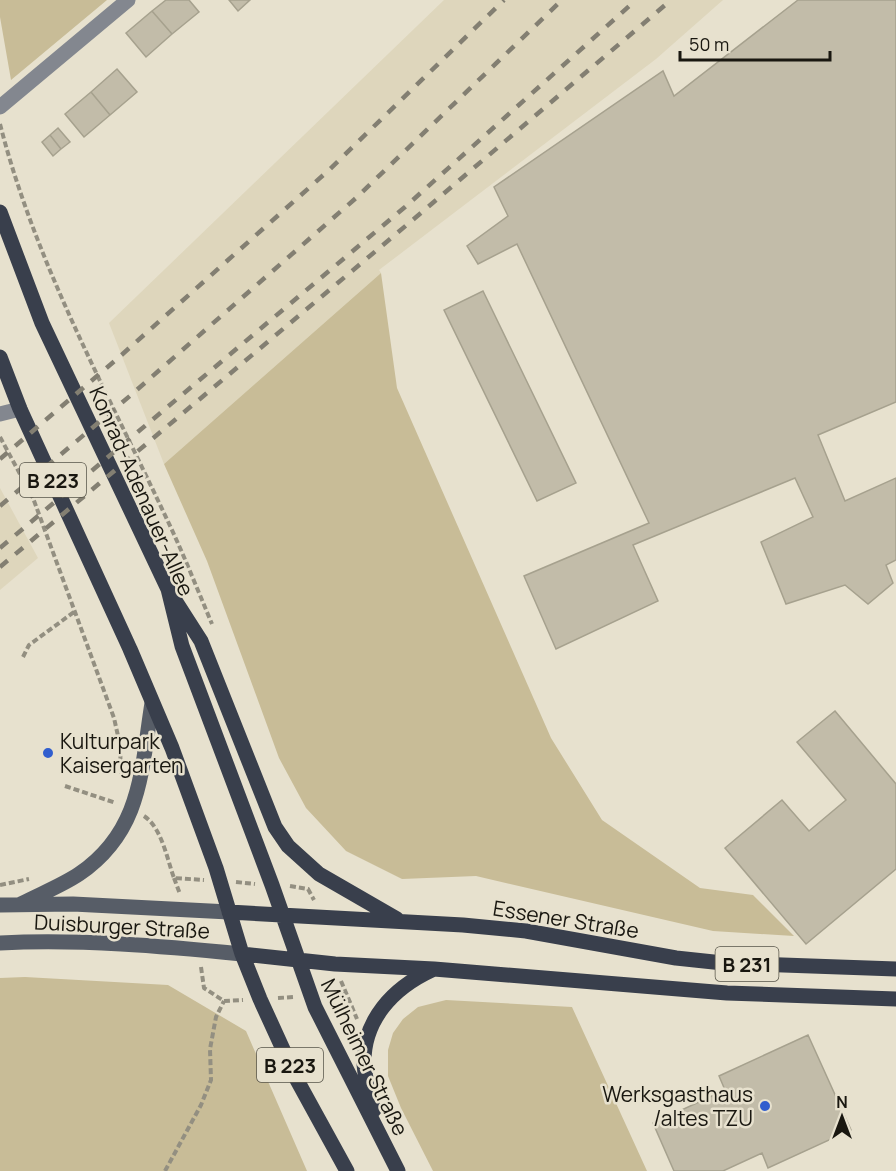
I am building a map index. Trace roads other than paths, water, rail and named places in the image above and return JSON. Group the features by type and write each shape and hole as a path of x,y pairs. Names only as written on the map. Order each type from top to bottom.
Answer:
{"main road":[{"name":"Konrad-Adenauer-Allee","path":"0,212 42,323 168,589 182,646 297,960"},
{"name":"B 223","path":"0,357 20,409 130,649 172,748 216,868 242,954 260,999 284,1053 347,1171"},
{"path":"168,589 201,641 275,827 288,846 319,874 401,921"},
{"path":"21,904 79,874 97,860 122,830 139,791 152,703"},
{"name":"Duisburger Straße","path":"0,905 230,912"},
{"name":"Essener Straße","path":"230,912 401,921 526,931 676,958 723,963 896,969"},
{"name":"Duisburger Straße","path":"0,943 75,942 198,949 242,954"},
{"name":"B 231","path":"242,954 727,993 896,999"},
{"name":"Mülheimer Straße","path":"297,960 315,1007 398,1171"},
{"path":"382,1139 364,1065 365,1042 369,1030 392,995 416,978 434,969"}],"street":[{"path":"0,107 128,0"},
{"path":"0,414 20,409"}],"railway":[{"path":"0,459 117,359 329,170 504,0"},
{"path":"0,506 356,198 562,0"},
{"path":"0,548 405,207 636,0"},
{"path":"0,567 671,0"}],"place":[{"name":"Kulturpark Kaisergarten","path":"48,753"},
{"name":"Werksgasthaus /altes TZU","path":"765,1106"}]}
